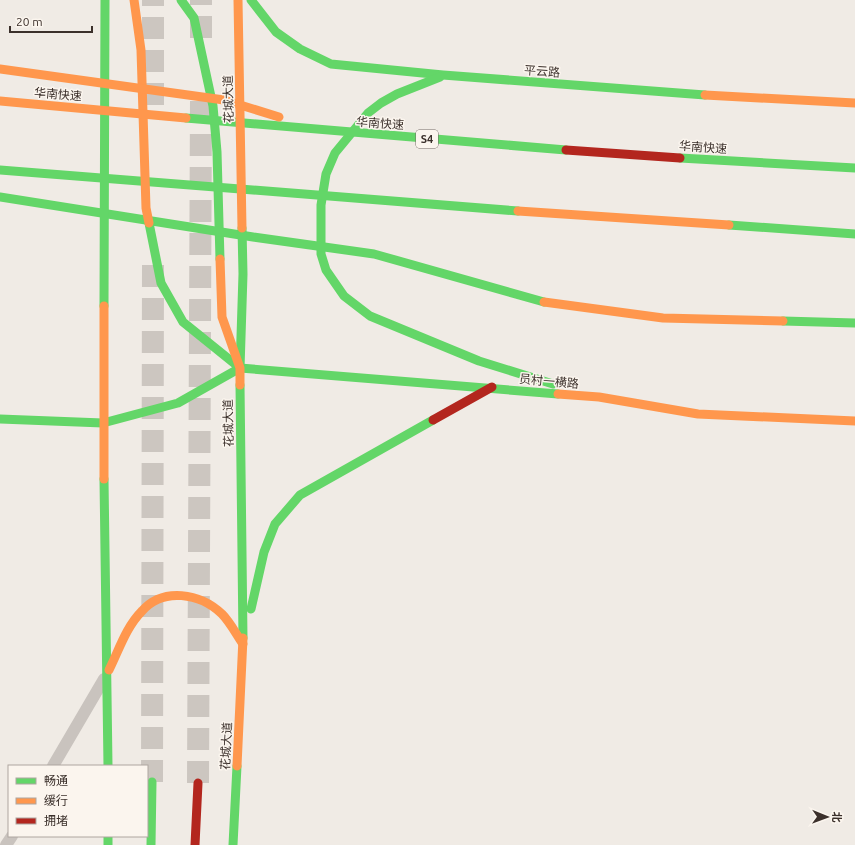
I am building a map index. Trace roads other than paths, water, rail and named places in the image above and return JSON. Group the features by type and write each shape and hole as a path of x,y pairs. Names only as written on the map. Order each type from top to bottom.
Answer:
{"main road":[{"path":"106,0 103,423 108,673 108,765"},
{"path":"134,0 141,50 146,208 161,283 183,322 240,368"},
{"path":"181,0 194,18 213,106 217,152 222,317 240,368"},
{"name":"花城大道","path":"233,845 243,644 240,368 243,274 238,0"},
{"name":"平云路","path":"251,0 276,32 300,49 331,64 651,92 855,103"},
{"path":"0,69 224,100 326,131"},
{"path":"443,75 397,94 381,103 368,113 335,153 326,174 321,205 321,254 326,270 344,296 370,316 479,361 599,397"},
{"name":"华南快速","path":"0,101 326,131 697,159 855,168"},
{"path":"0,170 508,211 855,234"},
{"path":"0,197 246,236 374,254 543,302 663,318 855,323"},
{"path":"0,419 103,423 178,403 240,368"},
{"name":"员村一横路","path":"240,368 599,397 698,414 855,420"},
{"path":"243,644 264,552 275,524 300,495 492,388"},
{"path":"108,673 134,620 149,602 166,595 185,594 202,601 220,613 243,644"},
{"path":"152,782 152,845"},
{"path":"195,845 198,783"}],"lane":[{"path":"54,765 108,673"}],"tunnel":[{"path":"153,0 153,105"},
{"path":"201,0 201,38"},
{"path":"198,783 201,100"},
{"path":"152,782 153,261"}]}
